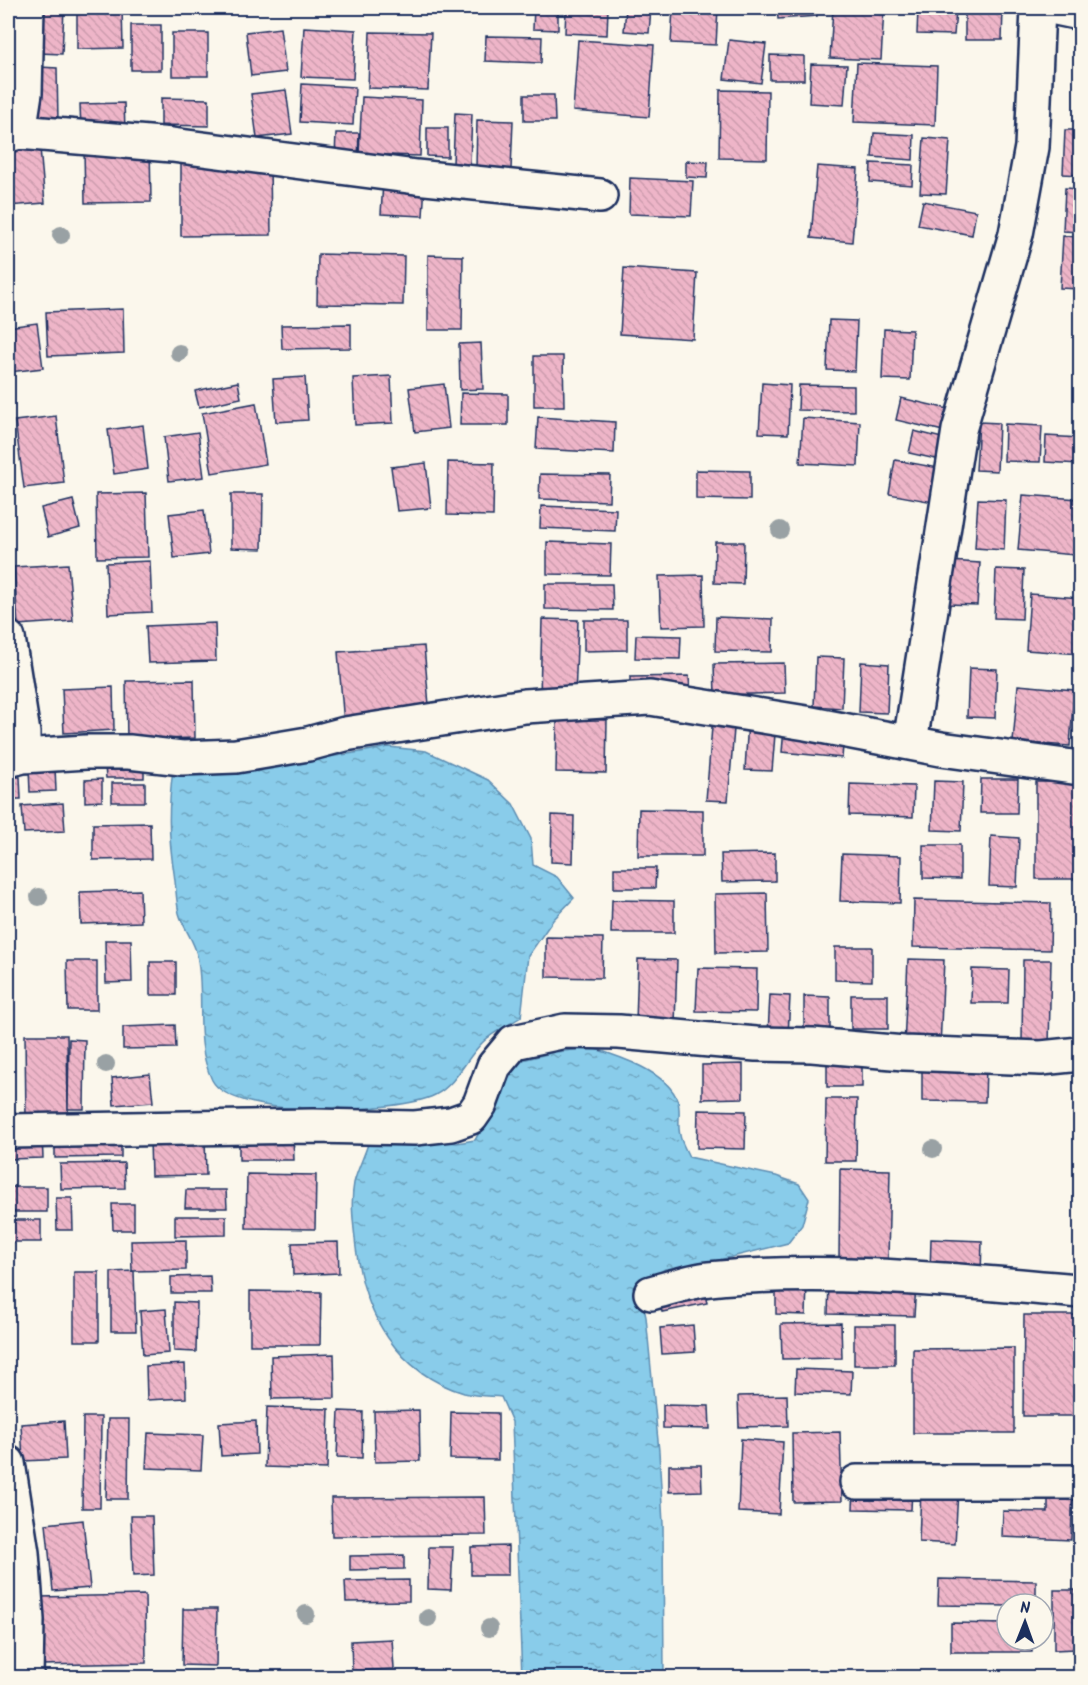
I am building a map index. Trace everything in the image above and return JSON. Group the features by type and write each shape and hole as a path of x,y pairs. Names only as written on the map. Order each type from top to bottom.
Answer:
{"street":[{"path":"27,8 25,93 13,133 172,145 416,177 600,196"},
{"path":"910,743 959,430 1016,234 1032,147 1038,8"},
{"path":"1056,8 1080,13"},
{"path":"8,638 23,733 15,758 86,752 129,752 182,758 236,756 308,744 345,734 525,706 650,698 691,703 910,743 1080,768"},
{"path":"8,1131 313,1126 415,1128 451,1124 471,1117 480,1104 494,1066 514,1042 565,1031 619,1032 756,1044 812,1045 904,1053 1041,1058 1080,1054"},
{"path":"651,1293 708,1280 814,1276 937,1279 1080,1291"},
{"path":"8,1463 22,1553 27,1620 26,1677"},
{"path":"857,1482 1080,1482"}],"water":[{"path":"389,747 426,751 488,780 513,804 531,839 533,865 557,877 574,898 553,920 528,956 521,1017 483,1042 443,1090 416,1101 388,1106 318,1110 282,1108 251,1102 226,1093 212,1080 206,1065 201,1034 197,955 178,908 170,833 173,769 281,763"},
{"path":"592,1048 641,1067 654,1074 673,1091 679,1106 681,1138 689,1157 776,1176 799,1184 809,1199 802,1225 788,1243 695,1266 665,1269 639,1285 646,1317 659,1451 663,1524 664,1677 522,1677 512,1422 501,1397 464,1393 440,1384 402,1356 376,1318 360,1272 356,1248 352,1199 355,1178 368,1144 420,1138 457,1143 475,1140 518,1061 555,1052"}],"building":[{"path":"41,8 64,8 62,54 39,53"},
{"path":"77,8 122,8 123,48 77,49"},
{"path":"534,8 558,8 558,30 533,29"},
{"path":"566,8 608,8 607,35 565,33"},
{"path":"626,8 651,8 649,33 624,31"},
{"path":"673,8 718,8 716,45 671,43"},
{"path":"777,8 816,8 817,16 778,19"},
{"path":"833,8 884,8 881,60 830,58"},
{"path":"918,8 956,10 954,35 917,34"},
{"path":"965,8 1003,9 1002,40 965,40"},
{"path":"131,25 161,25 161,70 131,70"},
{"path":"304,27 356,30 353,79 301,77"},
{"path":"280,28 286,72 251,76 246,32"},
{"path":"370,32 431,33 428,90 368,88"},
{"path":"172,33 208,33 208,76 172,76"},
{"path":"486,36 542,37 541,63 485,61"},
{"path":"578,40 654,45 649,117 573,111"},
{"path":"729,40 766,44 761,83 724,79"},
{"path":"770,55 804,56 804,80 770,80"},
{"path":"857,63 937,66 935,125 854,122"},
{"path":"811,64 847,65 844,105 809,103"},
{"path":"39,67 57,68 58,122 38,121"},
{"path":"302,84 355,87 353,125 300,122"},
{"path":"286,90 292,134 257,138 251,94"},
{"path":"720,90 768,91 767,159 719,158"},
{"path":"524,95 554,95 555,121 524,121"},
{"path":"362,97 422,100 420,156 359,154"},
{"path":"161,98 209,99 209,126 161,125"},
{"path":"124,103 125,129 81,131 80,104"},
{"path":"455,113 472,114 470,164 453,163"},
{"path":"477,120 513,121 511,169 476,168"},
{"path":"427,128 448,128 448,157 427,156"},
{"path":"1065,130 1080,130 1080,175 1063,174"},
{"path":"336,133 359,133 358,158 335,157"},
{"path":"874,133 914,135 913,160 872,157"},
{"path":"924,138 950,140 946,194 920,193"},
{"path":"150,146 151,202 85,203 84,148"},
{"path":"40,148 45,203 8,206 8,151"},
{"path":"686,161 708,162 707,178 686,177"},
{"path":"181,163 270,163 271,235 181,236"},
{"path":"871,163 913,165 912,185 870,182"},
{"path":"817,166 858,169 852,242 811,238"},
{"path":"630,178 693,181 691,216 629,214"},
{"path":"383,182 425,184 423,216 381,214"},
{"path":"1065,188 1080,189 1080,232 1063,231"},
{"path":"923,201 976,211 972,235 918,225"},
{"path":"1063,236 1080,237 1080,289 1060,288"},
{"path":"318,254 404,256 403,305 317,304"},
{"path":"428,255 463,256 462,330 428,330"},
{"path":"624,268 697,273 693,339 620,334"},
{"path":"123,309 124,353 48,356 46,312"},
{"path":"829,320 857,321 855,371 827,370"},
{"path":"37,323 43,368 9,372 8,327"},
{"path":"351,324 351,348 282,349 281,325"},
{"path":"884,329 912,330 910,380 882,379"},
{"path":"481,343 483,389 460,390 459,344"},
{"path":"534,356 563,356 564,406 534,406"},
{"path":"391,376 393,423 355,425 353,378"},
{"path":"305,377 308,420 276,422 273,379"},
{"path":"238,382 241,398 199,407 195,391"},
{"path":"762,383 790,385 788,434 759,433"},
{"path":"444,384 449,428 415,432 409,388"},
{"path":"799,385 854,386 854,411 798,410"},
{"path":"461,393 508,394 508,425 460,425"},
{"path":"901,398 957,411 952,433 896,420"},
{"path":"256,403 266,464 212,473 202,413"},
{"path":"56,416 64,483 24,488 15,421"},
{"path":"538,417 615,422 614,453 536,449"},
{"path":"803,418 860,422 858,466 800,463"},
{"path":"979,422 999,423 997,471 976,470"},
{"path":"1005,424 1042,426 1040,462 1004,461"},
{"path":"143,425 148,469 114,474 108,430"},
{"path":"914,431 950,440 945,461 909,453"},
{"path":"198,432 204,477 169,481 164,437"},
{"path":"1046,436 1080,438 1080,464 1045,462"},
{"path":"895,460 939,468 933,502 889,494"},
{"path":"448,462 494,463 493,516 447,515"},
{"path":"426,463 431,508 397,511 391,467"},
{"path":"696,470 750,471 750,500 696,499"},
{"path":"540,474 610,475 609,501 539,499"},
{"path":"146,493 148,557 97,558 96,494"},
{"path":"231,494 263,494 262,549 231,548"},
{"path":"1023,495 1079,499 1075,555 1018,550"},
{"path":"978,499 1006,500 1004,550 975,548"},
{"path":"73,500 80,528 48,537 41,508"},
{"path":"541,506 616,509 615,531 540,528"},
{"path":"204,510 209,554 174,558 169,514"},
{"path":"547,542 611,544 610,575 547,574"},
{"path":"715,542 744,542 743,584 714,583"},
{"path":"150,561 152,612 108,614 106,563"},
{"path":"949,561 980,563 977,605 947,604"},
{"path":"68,564 73,621 18,625 14,567"},
{"path":"996,569 1024,570 1022,619 994,618"},
{"path":"703,575 704,626 661,627 659,576"},
{"path":"545,584 612,584 613,610 545,609"},
{"path":"1030,594 1080,598 1080,654 1026,650"},
{"path":"716,617 773,619 772,652 715,651"},
{"path":"542,619 578,620 575,698 540,697"},
{"path":"584,620 627,620 627,650 584,651"},
{"path":"215,623 216,661 148,663 146,626"},
{"path":"636,635 681,636 680,659 635,658"},
{"path":"424,646 430,717 344,724 338,652"},
{"path":"816,657 844,658 842,708 814,706"},
{"path":"861,662 889,664 887,713 859,712"},
{"path":"784,663 785,693 715,695 714,664"},
{"path":"969,668 997,669 995,718 967,717"},
{"path":"689,676 690,692 630,693 630,677"},
{"path":"194,680 195,738 127,740 126,681"},
{"path":"1018,685 1074,690 1070,746 1013,742"},
{"path":"113,687 114,730 64,733 62,689"},
{"path":"713,715 735,717 728,801 706,800"},
{"path":"557,719 607,720 606,773 556,772"},
{"path":"748,720 776,722 772,771 745,770"},
{"path":"784,728 844,734 842,758 782,752"},
{"path":"144,765 144,778 106,778 105,766"},
{"path":"55,767 56,791 30,792 29,768"},
{"path":"8,777 20,777 21,799 8,799"},
{"path":"102,779 102,801 85,802 85,780"},
{"path":"981,779 1018,779 1017,813 980,813"},
{"path":"934,781 963,782 961,831 932,830"},
{"path":"1036,782 1080,782 1080,879 1036,879"},
{"path":"112,783 145,783 145,802 112,802"},
{"path":"850,784 914,786 913,817 849,815"},
{"path":"63,803 65,831 24,833 22,806"},
{"path":"639,809 703,810 703,856 638,856"},
{"path":"552,815 574,816 573,863 551,862"},
{"path":"150,823 151,859 93,860 93,824"},
{"path":"8,831 12,894 8,895"},
{"path":"991,836 1019,838 1017,887 989,886"},
{"path":"923,845 960,845 960,879 923,878"},
{"path":"775,853 775,881 722,882 721,854"},
{"path":"842,854 901,856 900,903 840,901"},
{"path":"614,868 656,868 655,888 614,888"},
{"path":"140,890 141,922 81,924 80,892"},
{"path":"767,893 768,952 716,953 715,894"},
{"path":"612,900 674,901 674,933 611,933"},
{"path":"914,900 1051,903 1050,950 913,947"},
{"path":"546,937 603,938 602,978 546,977"},
{"path":"105,940 131,940 132,982 106,983"},
{"path":"835,947 872,947 872,981 835,980"},
{"path":"638,959 677,960 675,1024 636,1023"},
{"path":"908,959 944,960 940,1047 904,1046"},
{"path":"1023,960 1051,960 1049,1045 1022,1044"},
{"path":"67,961 97,961 97,1010 68,1010"},
{"path":"150,962 176,962 176,995 150,995"},
{"path":"698,968 757,969 756,1012 696,1011"},
{"path":"972,969 1009,970 1008,1003 971,1003"},
{"path":"770,995 790,996 788,1036 768,1034"},
{"path":"851,995 888,995 888,1029 851,1029"},
{"path":"804,996 830,997 830,1034 804,1034"},
{"path":"175,1025 176,1048 123,1049 123,1027"},
{"path":"25,1035 67,1035 68,1119 26,1119"},
{"path":"69,1039 85,1040 84,1109 68,1109"},
{"path":"827,1060 862,1060 862,1087 827,1087"},
{"path":"743,1064 743,1098 702,1099 702,1065"},
{"path":"922,1065 986,1066 985,1102 922,1101"},
{"path":"150,1074 153,1102 114,1105 112,1078"},
{"path":"826,1099 857,1099 856,1161 825,1161"},
{"path":"698,1110 746,1111 745,1149 697,1148"},
{"path":"239,1135 293,1135 294,1160 239,1160"},
{"path":"121,1136 121,1157 55,1158 55,1137"},
{"path":"42,1137 43,1158 8,1159 8,1138"},
{"path":"205,1138 206,1175 151,1176 150,1139"},
{"path":"124,1163 125,1188 61,1189 60,1164"},
{"path":"840,1169 890,1170 888,1260 839,1259"},
{"path":"247,1174 316,1175 315,1229 246,1228"},
{"path":"8,1187 47,1187 47,1212 8,1212"},
{"path":"186,1190 226,1190 227,1208 185,1208"},
{"path":"56,1198 72,1198 73,1230 57,1230"},
{"path":"112,1204 134,1204 134,1230 113,1230"},
{"path":"175,1216 226,1216 226,1235 175,1236"},
{"path":"8,1220 41,1220 41,1242 8,1242"},
{"path":"931,1239 982,1241 981,1274 930,1273"},
{"path":"186,1240 186,1270 132,1271 131,1241"},
{"path":"338,1242 339,1273 293,1275 292,1243"},
{"path":"134,1271 136,1331 111,1331 111,1272"},
{"path":"74,1272 99,1272 99,1341 74,1341"},
{"path":"210,1276 211,1293 171,1293 171,1277"},
{"path":"776,1282 807,1283 806,1315 776,1314"},
{"path":"829,1282 916,1284 914,1316 828,1314"},
{"path":"703,1286 707,1303 662,1312 658,1296"},
{"path":"250,1291 321,1292 320,1345 250,1345"},
{"path":"174,1302 197,1303 196,1352 174,1351"},
{"path":"166,1309 169,1353 143,1355 140,1311"},
{"path":"1024,1315 1080,1315 1080,1416 1023,1416"},
{"path":"841,1323 842,1358 782,1359 781,1324"},
{"path":"693,1325 695,1352 662,1354 660,1328"},
{"path":"854,1325 895,1325 895,1365 854,1365"},
{"path":"1014,1348 1014,1433 913,1433 913,1349"},
{"path":"334,1354 335,1398 272,1399 271,1356"},
{"path":"185,1364 186,1398 147,1400 146,1366"},
{"path":"796,1369 852,1371 851,1394 795,1392"},
{"path":"787,1395 788,1426 739,1427 738,1396"},
{"path":"663,1405 709,1406 710,1429 663,1428"},
{"path":"267,1407 329,1409 327,1469 265,1467"},
{"path":"419,1410 420,1461 375,1462 374,1411"},
{"path":"339,1411 363,1412 362,1458 337,1457"},
{"path":"451,1412 498,1413 498,1460 450,1459"},
{"path":"83,1417 101,1417 100,1508 82,1508"},
{"path":"108,1419 129,1419 128,1499 106,1499"},
{"path":"64,1421 66,1459 23,1461 21,1424"},
{"path":"256,1421 257,1454 221,1456 219,1423"},
{"path":"840,1432 842,1501 793,1502 792,1433"},
{"path":"148,1433 203,1435 201,1470 146,1468"},
{"path":"741,1439 783,1442 779,1514 738,1512"},
{"path":"669,1465 701,1465 702,1491 669,1492"},
{"path":"854,1487 912,1489 911,1510 853,1509"},
{"path":"1048,1487 1073,1487 1071,1540 1002,1537 1003,1511 1048,1512"},
{"path":"921,1489 958,1491 955,1544 919,1542"},
{"path":"485,1497 486,1535 332,1536 331,1498"},
{"path":"131,1516 152,1516 154,1575 133,1576"},
{"path":"83,1520 90,1588 53,1591 46,1524"},
{"path":"508,1546 508,1575 471,1575 471,1547"},
{"path":"429,1547 453,1547 451,1590 428,1589"},
{"path":"404,1555 404,1569 350,1570 350,1556"},
{"path":"939,1579 1036,1581 1036,1592 995,1592 995,1606 938,1605"},
{"path":"409,1580 409,1601 346,1602 345,1581"},
{"path":"1054,1590 1075,1590 1075,1649 1055,1650"},
{"path":"145,1595 146,1663 39,1665 38,1597"},
{"path":"183,1609 217,1609 216,1666 182,1665"},
{"path":"951,1623 995,1624 995,1652 951,1652"},
{"path":"392,1639 394,1669 352,1671 351,1641"},
{"path":"342,1673 343,1678 263,1678 263,1675"}]}
